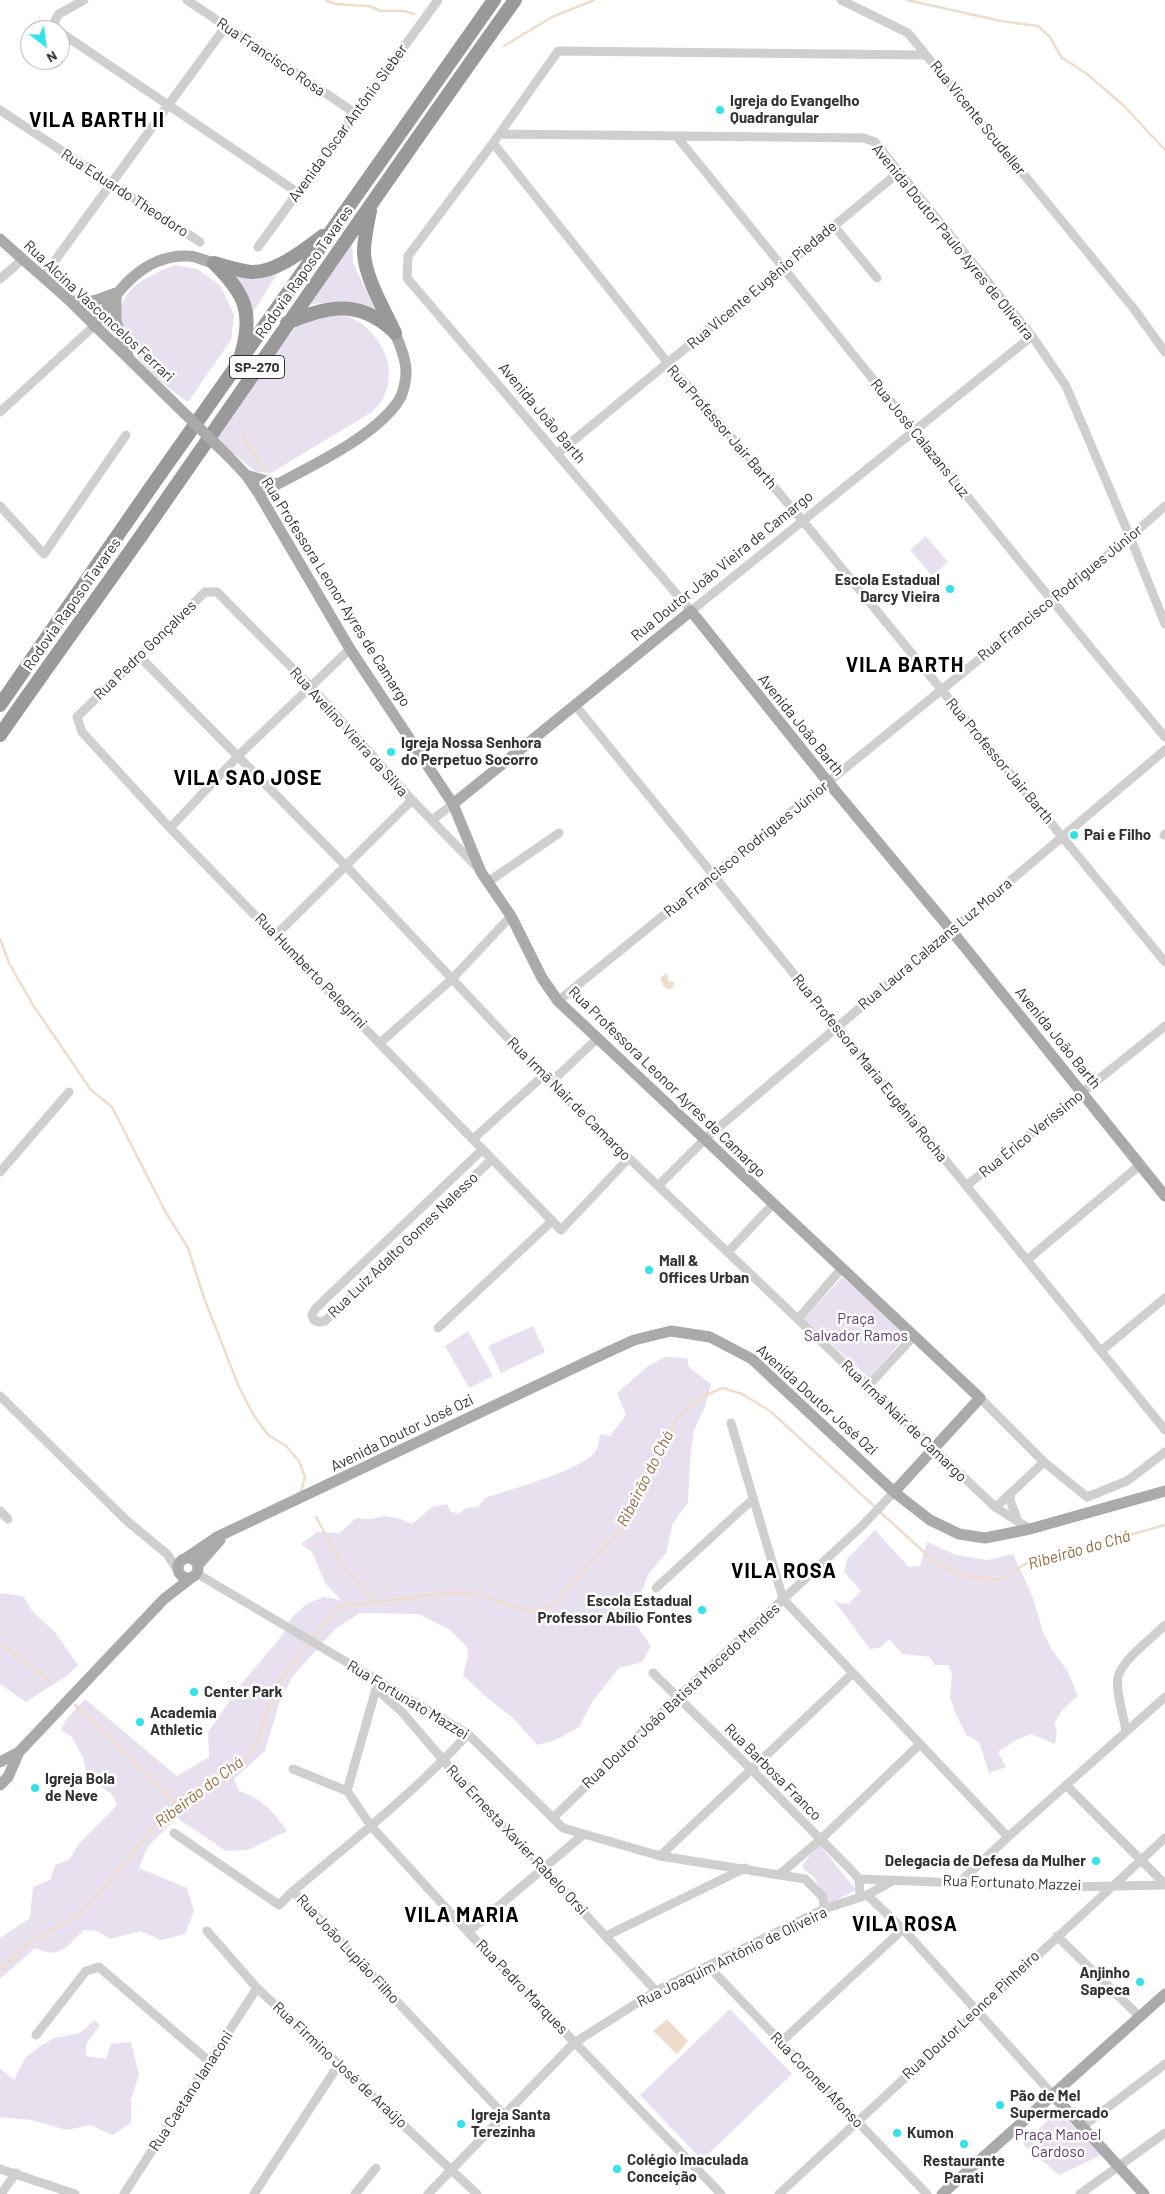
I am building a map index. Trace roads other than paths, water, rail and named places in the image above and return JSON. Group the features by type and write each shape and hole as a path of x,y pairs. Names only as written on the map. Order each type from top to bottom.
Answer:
{"highway":[{"name":"Rodovia Raposo Tavares","path":"0,705 494,0"},
{"name":"Rodovia Raposo Tavares","path":"0,735 69,634 163,505 373,200 516,0"},
{"path":"373,200 365,232 364,256 370,277 395,333"},
{"path":"214,263 252,272 277,266 301,253 335,227"},
{"path":"214,263 233,283 242,298 247,315 242,353 235,370"},
{"path":"287,324 308,314 333,308 357,309 381,320 395,333"}],"main road":[{"name":"Rua Alcina Vasconcelos Ferrari","path":"0,239 70,301 130,362 229,457"},
{"path":"94,326 116,293 136,274 152,263 172,256 189,256 214,263"},
{"path":"70,301 94,300 116,293"},
{"path":"116,293 116,321 130,362"},
{"path":"259,494 352,442 378,423 398,402 406,380 405,357 395,333"},
{"name":"Rua Professora Leonor Ayres de Camargo","path":"229,457 246,475 270,511 350,650 453,804 481,872 511,916 542,978 558,1001 706,1138 980,1398"},
{"path":"246,475 276,484"},
{"path":"270,511 270,498 276,484"},
{"name":"Rua Doutor João Vieira de Camargo","path":"453,804 691,611"},
{"name":"Avenida João Barth","path":"691,611 828,782 952,930 1165,1196"},
{"name":"Avenida Doutor José Ozi","path":"185,1558 217,1537 229,1533 604,1353 634,1340 671,1331 710,1336 752,1359 894,1492 930,1520 959,1534 985,1538 1030,1529 1165,1491"},
{"path":"894,1492 980,1398"},
{"path":"0,1762 19,1752 164,1599 195,1572 229,1533"},
{"path":"164,1599 178,1570 179,1562 185,1558 194,1560 195,1572"},
{"path":"178,1570 183,1577 195,1572"},
{"path":"0,1786 8,1777 19,1752"},
{"path":"942,2194 1054,2096 1165,1994"},
{"path":"1054,2096 1144,2194"}],"street":[{"path":"55,20 59,14 84,0"},
{"name":"Rua Francisco Rosa","path":"187,0 354,113"},
{"name":"Avenida Oscar Antônio Sieber","path":"258,247 438,0"},
{"path":"841,0 908,33 926,54"},
{"path":"43,277 226,26"},
{"path":"70,39 297,192"},
{"name":"Rua Vicente Scudeller","path":"500,134 558,51 926,54 1134,309 1165,352"},
{"name":"Rua Eduardo Theodoro","path":"0,110 200,242"},
{"path":"494,143 500,134"},
{"name":"Avenida Doutor Paulo Ayres de Oliveira","path":"500,134 864,138 875,142 898,173 1032,336 1066,386 1165,624"},
{"name":"Rua José Calazans Luz","path":"677,137 784,267 1051,602 1165,737"},
{"name":"Avenida João Barth","path":"494,143 408,256 407,278 691,611"},
{"name":"Rua Professor Jair Barth","path":"494,143 668,363 803,521 1165,962"},
{"name":"Rua Vicente Eugênio Piedade","path":"557,454 898,173"},
{"path":"834,226 877,278"},
{"path":"0,279 23,259"},
{"path":"0,412 94,326"},
{"name":"Rua Doutor João Vieira de Camargo","path":"691,611 1032,336"},
{"path":"0,506 44,554 126,435"},
{"name":"Rua Francisco Rodrigues Júnior","path":"558,1001 1051,602 1165,506"},
{"name":"Rua Pedro Gonçalves","path":"77,717 205,592 217,592"},
{"name":"Rua Avelino Vieira da Silva","path":"217,592 311,688 412,800 481,872"},
{"path":"170,828 239,756 350,650"},
{"name":"Rua Irmã Nair de Camargo","path":"139,656 346,866 543,1076 628,1160 728,1252 996,1507 1030,1529"},
{"name":"Rua Professora Maria Eugênia Rocha","path":"574,705 1165,1430"},
{"name":"Rua Humberto Pelegrini","path":"77,717 82,732 170,828 552,1221"},
{"name":"Rua Laura Calazans Luz Moura","path":"658,1186 706,1138 1165,750"},
{"path":"276,935 412,800"},
{"name":"Rua Doutor João Vieira de Camargo","path":"432,820 453,804"},
{"path":"488,882 559,833"},
{"path":"380,1043 452,978 511,916"},
{"name":"Rua Érico Veríssimo","path":"966,1186 1165,1026"},
{"path":"550,1083 598,1038"},
{"path":"473,1139 543,1076"},
{"path":"0,1172 69,1092"},
{"name":"Rua Luiz Adalto Gomes Nalesso","path":"483,1149 315,1309 312,1315 314,1320 319,1322 325,1321 492,1158"},
{"path":"438,1328 552,1221 561,1230 628,1160"},
{"path":"1027,1260 1140,1165"},
{"path":"728,1252 774,1204"},
{"path":"423,1206 433,1216"},
{"path":"366,1260 376,1270"},
{"path":"798,1319 842,1268"},
{"path":"1101,1351 1165,1298"},
{"path":"868,1386 914,1336"},
{"path":"0,1396 127,1521 167,1554 178,1570"},
{"name":"Rua Professora Leonor Ayres de Camargo","path":"980,1398 1044,1462 1087,1497 1126,1482 1165,1452"},
{"path":"731,1423 783,1599 1008,1837"},
{"path":"996,1507 1044,1462"},
{"name":"Rua Doutor João Batista Macedo Mendes","path":"554,1817 677,1698 864,1525 894,1492"},
{"path":"1011,1493 1010,1500 1018,1520"},
{"path":"656,1588 753,1499"},
{"path":"0,1512 8,1519"},
{"path":"167,1554 185,1558"},
{"name":"Rua Fortunato Mazzei","path":"195,1572 322,1648 377,1686 468,1734 563,1828 660,1856 805,1879"},
{"path":"1126,1731 1118,1690 1118,1677 1127,1662 1165,1625"},
{"name":"Rua Barbosa Franco","path":"653,1673 859,1879"},
{"path":"660,1856 853,1673"},
{"path":"293,1769 347,1791 377,1686"},
{"name":"Rua Ernesta Xavier Rabelo Orsi","path":"377,1686 656,1991"},
{"path":"960,1882 1165,1697"},
{"path":"293,1891 371,1826 444,1761 468,1734"},
{"path":"780,1874 820,1840 920,1744"},
{"path":"1066,1785 1165,1885"},
{"name":"Rua Pedro Marques","path":"347,1791 371,1826 468,1932 721,2194"},
{"name":"Rua João Lupião Filho","path":"174,1833 279,1905 293,1891 504,2115"},
{"path":"468,1932 584,1834"},
{"name":"Rua Doutor Leonce Pinheiro","path":"779,2194 1165,1838"},
{"path":"800,1857 805,1879 823,1898 824,1909"},
{"path":"606,1936 745,1868"},
{"path":"859,1879 864,1896 903,1930 1054,2096"},
{"name":"Rua Fortunato Mazzei","path":"859,1879 1066,1887 1165,1885"},
{"name":"Rua Joaquim Antônio de Oliveira","path":"428,2194 574,2042 656,1991 824,1909 864,1896 894,1880"},
{"path":"781,2042 903,1930"},
{"name":"Rua Firmino José de Araújo","path":"207,1931 257,1988 477,2194"},
{"path":"1057,1936 1140,2017"},
{"name":"Rua Coronel Afonso","path":"708,1966 926,2194"},
{"path":"36,2035 86,1972 99,1967 210,2062"},
{"name":"Rua Caetano Ianaconi","path":"124,2194 257,1988"},
{"path":"254,2194 339,2064"},
{"path":"1082,2127 1165,2064"},
{"path":"1080,2194 1165,2133"},
{"path":"355,2194 376,2168"},
{"path":"0,2169 75,2194"},
{"path":"1,2194 16,2173"}],"waterway":[{"path":"326,0 335,4 369,6 381,11 404,11 414,14"},
{"path":"504,46 552,17 594,0"},
{"path":"907,0 1001,21 1038,26 1050,37 1061,57 1087,74 1124,106 1165,150"},
{"path":"242,435 263,469"},
{"path":"0,939 9,963 33,1005 91,1090 112,1107 165,1211 188,1248 204,1298 239,1387 253,1414 268,1435 286,1446 299,1461 305,1477 301,1492"},
{"name":"Ribeirão do Chá","path":"312,1639 340,1606 451,1593 479,1595 529,1612 553,1606 597,1554 621,1530 646,1483 649,1467 678,1417 703,1396 723,1388 742,1394 770,1411 875,1507"},
{"name":"Ribeirão do Chá","path":"879,1511 935,1562 966,1577 998,1580 1032,1560 1059,1555 1165,1525"},
{"path":"316,1517 341,1563 374,1602"},
{"name":"Ribeirão do Chá","path":"0,1970 27,1944 79,1914 105,1887 158,1821 201,1789 240,1764 258,1742 278,1683 309,1643"},
{"path":"0,1644 50,1681"},
{"path":"75,1705 178,1805"}],"place":[{"name":"Igreja do Evangelho Quadrangular","path":"720,110"},
{"name":"Escola Estadual Darcy Vieira","path":"950,589"},
{"name":"Igreja Nossa Senhora do Perpetuo Socorro","path":"391,752"},
{"name":"Pai e Filho","path":"1074,835"},
{"name":"Mall & Offices Urban","path":"649,1270"},
{"name":"Escola Estadual Professor Abílio Fontes","path":"702,1610"},
{"name":"Center Park","path":"194,1692"},
{"name":"Academia Athletic","path":"140,1722"},
{"name":"Igreja Bola de Neve","path":"35,1788"},
{"name":"Delegacia de Defesa da Mulher","path":"1096,1861"},
{"name":"Anjinho Sapeca","path":"1140,1982"},
{"name":"Pão de Mel Supermercado","path":"1000,2105"},
{"name":"Igreja Santa Terezinha","path":"461,2124"},
{"name":"Kumon","path":"897,2133"},
{"name":"Restaurante Parati","path":"964,2144"},
{"name":"Colégio Imaculada Conceição","path":"617,2169"}],"district":[{"name":"VILA BARTH II","path":"97,120"},
{"name":"VILA BARTH","path":"905,665"},
{"name":"VILA SAO JOSE","path":"248,778"},
{"name":"VILA ROSA","path":"784,1571"},
{"name":"VILA MARIA","path":"462,1915"},
{"name":"VILA ROSA","path":"905,1924"}],"park label":[{"name":"Praça Salvador Ramos","path":"856,1328"},
{"name":"Praça Manoel Cardoso","path":"1058,2144"}]}
